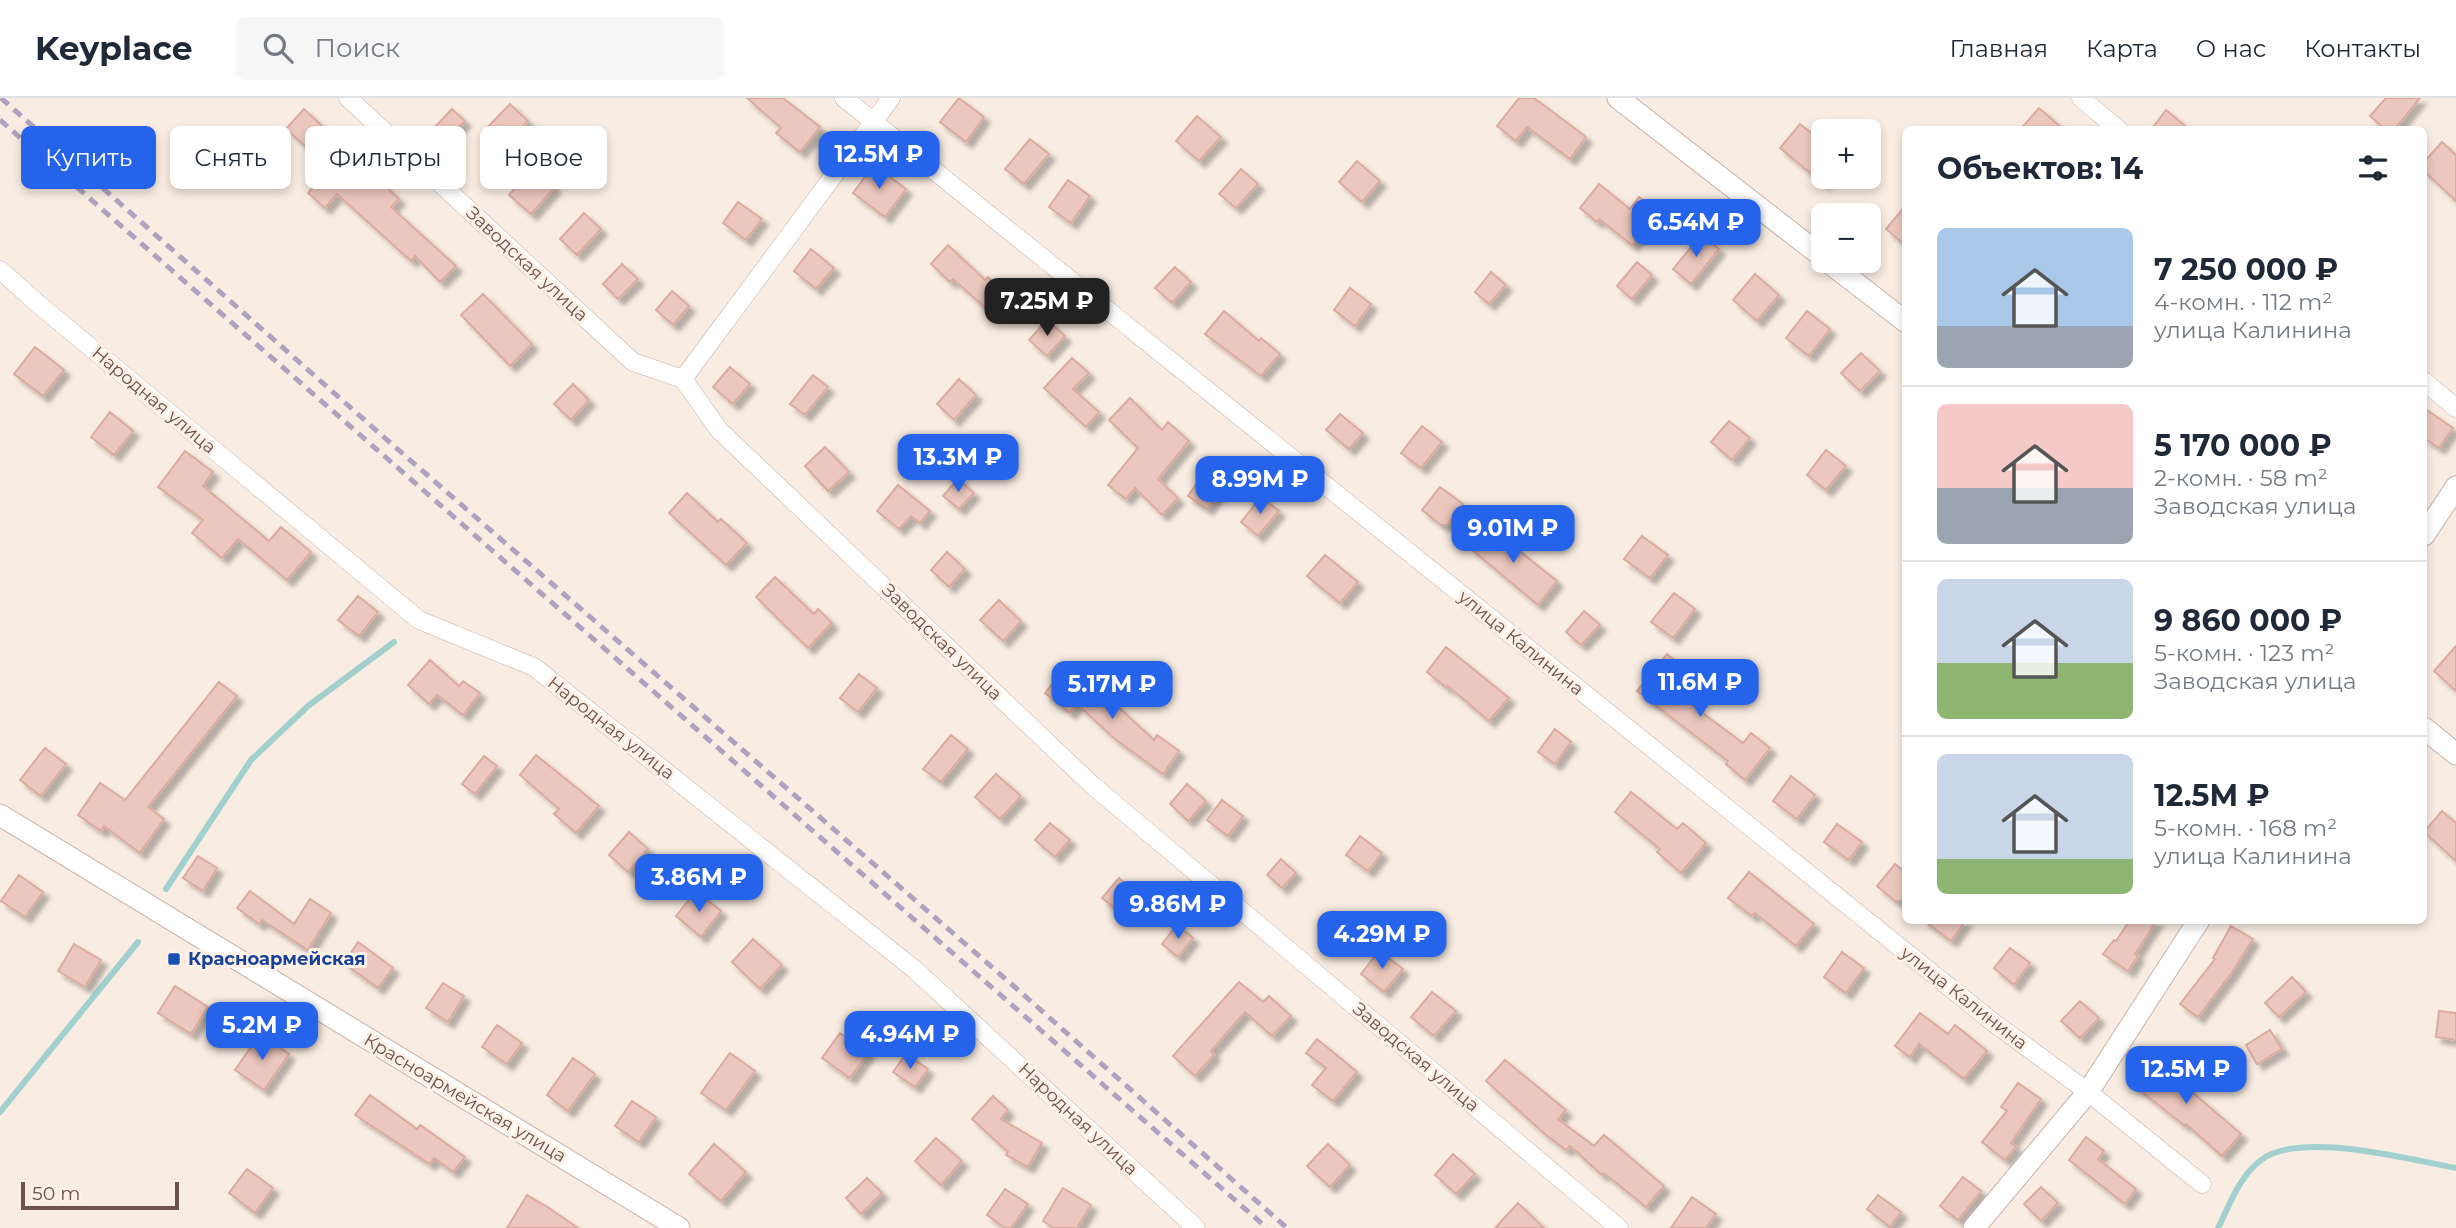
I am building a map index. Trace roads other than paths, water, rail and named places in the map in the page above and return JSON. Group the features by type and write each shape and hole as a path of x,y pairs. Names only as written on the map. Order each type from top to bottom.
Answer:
{"street":[{"name":"Заводская улица","path":"348,98 633,362 683,379 719,430 1093,785 1619,1228"},
{"name":"улица Калинина","path":"844,98 1994,1023 2088,1093 2202,1184"},
{"path":"683,379 891,98"},
{"path":"1618,98 1811,248"},
{"path":"2081,98 2114,126"},
{"name":"Народная улица","path":"0,270 419,620 534,667 914,969 1196,1228"},
{"path":"1843,273 1902,319"},
{"path":"2427,384 2456,408"},
{"path":"2427,530 2456,487"},
{"path":"2427,730 2456,754"},
{"name":"Красноармейская улица","path":"0,815 679,1228"},
{"path":"1973,1228 2088,1093 2196,924"}],"waterway":[{"path":"166,889 251,760 308,706 394,642"},
{"path":"0,1112 138,942"},
{"path":"2218,1228 2247,1174 2261,1160 2279,1151 2301,1147 2328,1147 2384,1154 2456,1168"}],"railway":[{"path":"1,98 1287,1228"},
{"path":"0,120 1267,1228"}],"place":[{"name":"Красноармейская","path":"174,959"}]}
